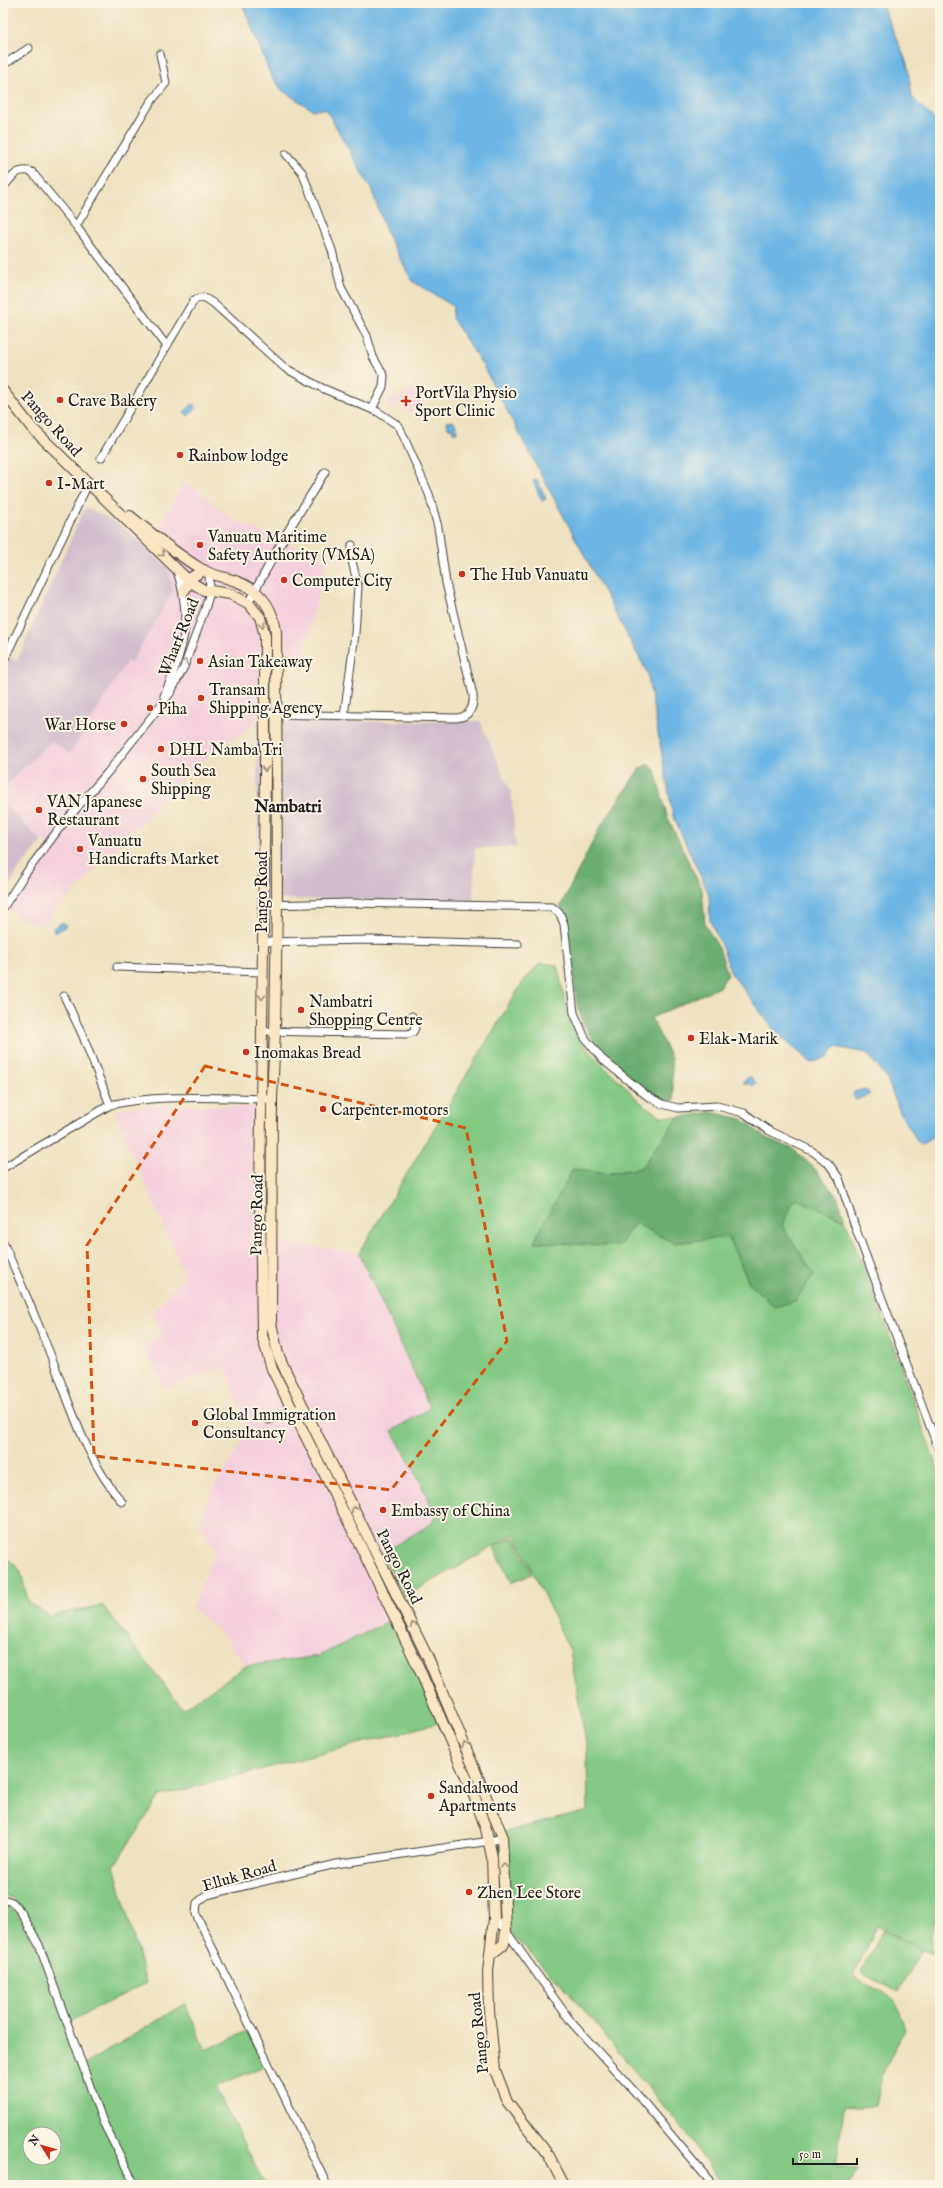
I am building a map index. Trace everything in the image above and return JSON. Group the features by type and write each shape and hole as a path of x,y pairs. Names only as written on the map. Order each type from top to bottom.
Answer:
{"street":[{"path":"3,65 29,48"},
{"path":"76,226 150,103 166,83 160,54"},
{"path":"286,154 302,172 332,250 341,288 367,336 373,357 384,376 383,387 372,409"},
{"path":"3,188 17,172 24,169 32,172 76,226 166,345"},
{"path":"101,458 166,345 194,300 203,297 213,303 285,368 322,388 372,409 399,426 429,494 438,526 446,583 468,671 474,704 471,711 462,718 264,714"},
{"name":"Pango Road","path":"3,391 32,428 88,484 114,507 120,516 159,551 177,571 189,581 210,592 230,594 248,603 256,611 263,624 265,661 265,774 261,1032 267,1099 271,1323 278,1354 428,1658 503,1838 506,1931 504,1944 490,1955"},
{"path":"248,603 286,534 326,472"},
{"path":"3,662 88,484"},
{"name":"Pango Road","path":"114,507 124,511 166,546 207,572 238,582 255,591 271,609 275,620 275,1031 267,1099 262,1334 272,1369 415,1658 475,1798 490,1841 494,1918 488,1972 489,2011 495,2070 507,2101 549,2156 564,2185"},
{"path":"344,716 355,634 358,586 352,562 352,545"},
{"name":"Wharf Road","path":"159,708 176,667 186,619 184,591 177,571"},
{"path":"184,591 189,581 207,572"},
{"name":"Wharf Road","path":"3,908 23,877 58,830 108,772 171,692 184,667 210,592 207,572"},
{"path":"262,905 350,903 552,907 560,914 564,924 574,1013 585,1038 602,1059 646,1094 662,1104 678,1108 717,1106 744,1113 768,1130 812,1151 828,1163 839,1178 854,1224 940,1453"},
{"path":"263,942 276,940 369,940 518,944"},
{"path":"117,967 262,972"},
{"path":"64,996 82,1034 110,1105"},
{"path":"261,1032 408,1034 413,1032 415,1028 412,1016"},
{"path":"3,1168 110,1105 126,1101 267,1099"},
{"path":"3,1242 42,1333 86,1445 103,1478 122,1502"},
{"path":"268,1420 292,1412 302,1405"},
{"name":"Elluk Road","path":"327,2185 196,1914 197,1903 207,1895 336,1864 503,1838"},
{"path":"3,1899 12,1902 21,1912 39,1945 104,2122 135,2185"},
{"path":"494,1918 506,1931 572,2023 635,2092 712,2185"}],"highlighted area":[{"path":"205,1066 466,1128 507,1341 391,1490 94,1456 87,1245"}],"shaded area":[{"name":"PortVila Physio Sport Clinic","path":"411,388 424,398 411,414 397,402 391,409 386,406 394,396 398,399 406,390 408,391"},
{"path":"185,481 233,519 327,561 302,656 260,651 257,722 197,764 42,925 26,921 9,909 50,848 3,804 3,788 51,741 70,754 127,661 131,663 173,591 158,528"},
{"path":"85,507 121,525 168,568 173,591 131,663 127,661 70,754 51,741 3,788 3,652 17,661"},
{"path":"480,721 511,792 516,847 475,848 473,901 258,899 257,722"},
{"path":"3,804 42,841 17,872 3,896"},
{"path":"154,1105 257,1107 256,1238 359,1253 430,1408 392,1431 415,1471 436,1516 432,1524 368,1561 397,1617 319,1656 246,1666 221,1632 192,1608 216,1550 200,1524 202,1517 210,1495 249,1431 225,1367 165,1389 142,1345 163,1337 153,1312 185,1276 114,1110"}],"green space":[{"path":"649,764 655,770 667,816 702,890 705,925 719,948 728,975 719,987 651,1018 671,1058 674,1100 665,1103 639,1087 626,1076 602,1051 584,1025 577,1001 568,929 564,914 560,907 599,829 640,768"},
{"path":"540,963 557,965 568,1014 581,1041 599,1062 640,1102 661,1116 679,1117 641,1168 605,1174 573,1169 635,1222 674,1243 728,1237 750,1284 814,1274 782,1226 795,1197 845,1220 884,1320 940,1476 940,1907 931,1936 931,1954 877,1926 853,1977 882,1991 893,2000 901,2017 905,2031 886,2067 875,2106 844,2106 836,2166 859,2169 848,2185 723,2185 686,2133 573,1997 495,1917 492,1835 588,1811 587,1749 570,1651 515,1534 404,1597 382,1553 431,1524 436,1516 415,1471 392,1431 430,1408 359,1253 522,983"},
{"path":"711,1112 742,1119 766,1138 793,1149 814,1168 837,1196 845,1220 795,1198 782,1226 814,1274 795,1301 775,1307 750,1284 728,1237 674,1243 635,1223 619,1246 534,1242 573,1169 605,1174 641,1168 679,1117"},
{"path":"514,1537 532,1574 511,1583 494,1547"},
{"path":"3,1554 20,1570 29,1603 50,1616 102,1605 183,1709 246,1666 319,1656 397,1617 446,1721 160,1796 114,1866 146,1983 63,2025 79,2068 185,2004 206,2050 247,2031 264,2066 215,2087 265,2185 3,2185 3,1903 13,1910 18,1916 36,1948 44,1942 27,1914 10,1898 3,1894"},
{"path":"883,1930 921,1949 899,1992 861,1973"}],"water":[{"path":"242,3 881,3 907,63 912,97 940,125 940,1138 937,1135 920,1145 900,1112 887,1079 867,1053 835,1047 828,1057 811,1063 774,1030 731,973 723,949 710,921 709,894 673,816 647,672 482,364 452,318 453,306 412,281 387,234 372,191 326,109 313,110 283,91 271,76"},
{"path":"193,404 197,408 188,416 184,412"},
{"path":"452,421 455,423 457,432 453,432 452,428 448,428 447,422"},
{"path":"537,479 546,499 542,501 533,481"},
{"path":"63,922 66,926 55,933 53,928"},
{"path":"750,1076 756,1083 752,1086 749,1083 746,1085 743,1082"},
{"path":"865,1089 870,1094 856,1100 853,1095 854,1092"}],"place":[{"name":"Crave Bakery","path":"60,400"},
{"name":"PortVila Physio Sport Clinic","path":"406,401"},
{"name":"Rainbow lodge","path":"180,455"},
{"name":"I-Mart","path":"49,483"},
{"name":"Vanuatu Maritime Safety Authority (VMSA)","path":"200,545"},
{"name":"The Hub Vanuatu","path":"462,574"},
{"name":"Computer City","path":"284,580"},
{"name":"Asian Takeaway","path":"200,661"},
{"name":"Transam Shipping Agency","path":"201,698"},
{"name":"Piha","path":"150,708"},
{"name":"War Horse","path":"124,724"},
{"name":"DHL Namba Tri","path":"161,749"},
{"name":"South Sea Shipping","path":"143,779"},
{"name":"VAN Japanese Restaurant","path":"39,810"},
{"name":"Vanuatu Handicrafts Market","path":"80,849"},
{"name":"Nambatri Shopping Centre","path":"301,1010"},
{"name":"Elak-Marik","path":"691,1038"},
{"name":"Inomakas Bread","path":"246,1052"},
{"name":"Carpenter motors","path":"323,1109"},
{"name":"Global Immigration Consultancy","path":"195,1423"},
{"name":"Embassy of China","path":"383,1510"},
{"name":"Sandalwood Apartments","path":"431,1796"},
{"name":"Zhen Lee Store","path":"469,1892"}],"district":[{"name":"Nambatri","path":"288,806"}]}
